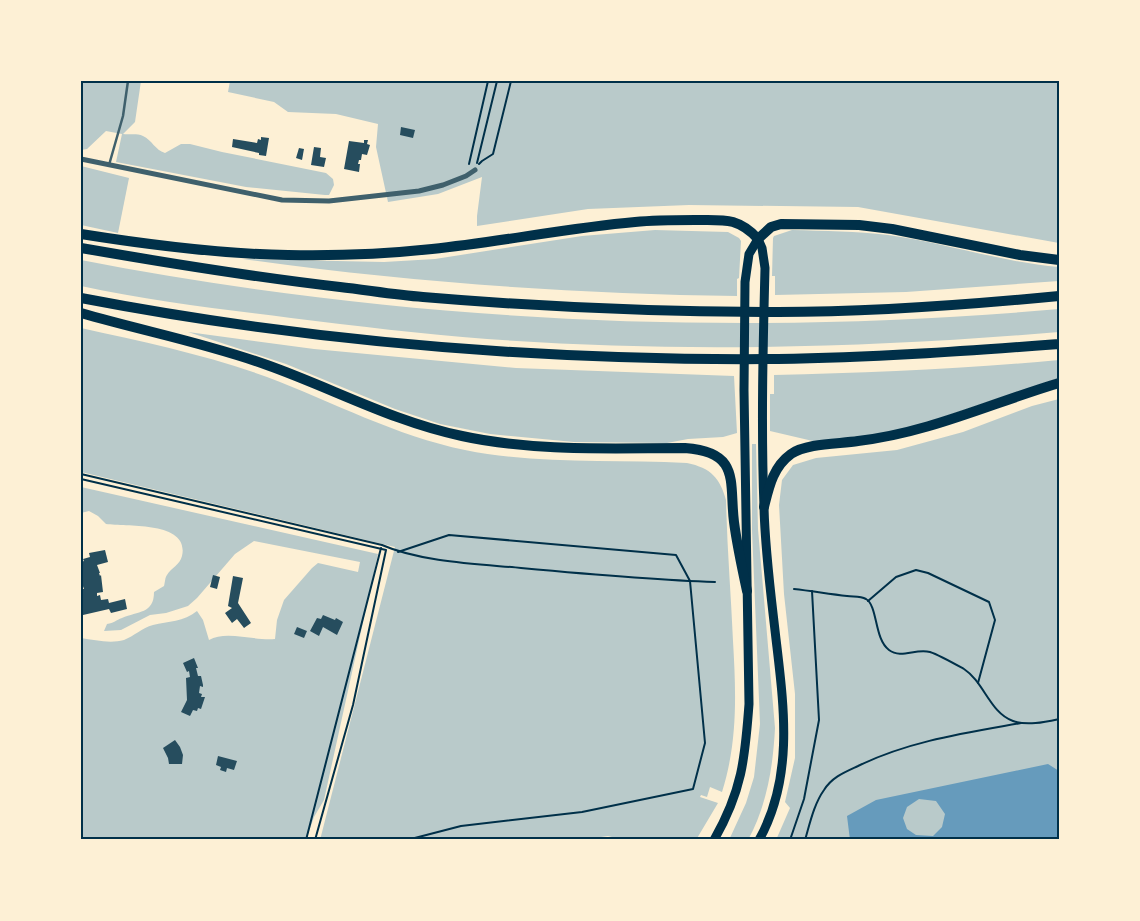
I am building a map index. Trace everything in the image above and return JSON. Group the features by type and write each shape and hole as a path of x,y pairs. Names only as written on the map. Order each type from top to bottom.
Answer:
{"highway":[{"path":"81,234 218,252 288,256 342,255 432,249 598,225 648,220 731,221 746,228 758,239 771,227 781,224 859,225 914,232 1000,252 1059,260"},
{"path":"81,248 275,279 421,297 562,307 778,312 867,310 977,304 1059,296"},
{"path":"81,298 183,316 328,336 483,350 611,357 778,359 889,356 1059,344"},
{"path":"81,313 234,354 307,380 394,416 462,436 526,445 685,448 711,453 719,458 731,475 734,521 747,591"},
{"path":"764,507 773,474 786,458 802,448 866,440 933,425 1059,383"}],"main road":[{"path":"714,840 736,794 746,753 749,704 744,390 746,282 749,254 758,239"},
{"path":"758,239 764,258 764,507 767,558 783,690 784,732 780,780 769,818 760,840"}],"street":[{"path":"81,159 282,200 330,201 371,198 419,191 443,185 466,176 475,170"}],"lane":[{"path":"109,165 123,116 128,81"}],"path":[{"path":"466,176 488,81"},
{"path":"475,170 481,154 497,81"},
{"path":"475,170 482,161 494,154 511,81"},
{"path":"81,474 382,545 398,552 488,565 609,576 716,582"},
{"path":"81,479 386,550 353,706 315,840"},
{"path":"398,552 449,535 676,555 690,581 705,743 693,789 582,812 461,826 407,840"},
{"path":"306,840 382,545"},
{"path":"868,601 896,577 916,570 928,573 989,602 995,620 978,683"},
{"path":"794,589 860,597 868,601 872,606 881,638 888,650 900,654 922,651 930,652 963,668 978,683 1001,714 1022,723"},
{"path":"790,840 804,800 819,720 812,591"},
{"path":"805,840 824,789 836,776 880,755 947,736 1022,723 1059,719"}],"shaded area":[{"path":"81,81 141,81 135,122 123,134 143,136 165,153 181,144 190,144 326,173 333,179 334,185 329,195 246,187 116,162 122,134 106,131 87,149 81,150"},
{"path":"230,81 1059,81 1059,243 858,207 689,205 588,209 477,226 482,177 438,194 388,202 376,147 378,124 336,114 288,112 274,102 228,92"},
{"path":"81,166 129,178 118,233 81,225"},
{"path":"655,230 728,232 739,238 741,241 737,296 613,293 489,285 366,274 243,259 384,262 435,259 582,236"},
{"path":"792,230 840,231 910,238 1016,261 1059,267 1059,281 906,292 775,295 775,276 772,276 773,238"},
{"path":"81,260 201,281 323,298 445,310 568,319 691,323 815,322 937,318 1059,309 1059,332 916,342 773,347 630,346 487,339 291,318 133,296 81,286"},
{"path":"81,328 175,350 244,369 365,418 439,444 492,455 520,458 687,463 702,468 713,475 721,486 726,500 735,717 731,754 722,792 710,787 707,797 701,795 700,797 718,803 696,840 624,840 608,836 580,840 524,840 523,838 320,840 395,547 81,472"},
{"path":"188,332 314,349 516,368 734,376 737,433 723,437 688,439 667,443 574,442 490,434 440,424 395,409 286,364"},
{"path":"1059,360 1059,378 901,430 865,437 817,442 770,431 770,394 774,394 774,375 916,370"},
{"path":"1059,399 1059,840 776,840 790,808 785,802 795,758 795,694 784,594 779,505 782,480 793,465 816,458 897,450 963,432 1032,406"},
{"path":"752,444 756,444 758,529 775,728 768,786 755,827 748,840 729,840 746,803 754,777 760,724 752,530"},
{"path":"81,487 378,554 324,800 314,817 306,840 81,840 81,638 108,642 124,640 149,626 181,619 197,611 203,620 209,640 224,636 275,639 277,620 284,600 312,568 318,563 358,572 360,562 254,541 235,554 188,606 166,613 150,615 121,630 104,631 107,624 148,608 153,599 154,592 164,586 166,576 181,559 182,545 176,537 167,531 141,526 106,524 89,511 81,513"}],"water":[{"path":"1048,764 1059,771 1059,840 850,840 847,816 876,800","holes":["919,799 936,801 945,814 942,827 933,836 916,835 907,829 903,818 907,807"]}],"building":[{"path":"401,127 415,130 413,138 400,135"},
{"path":"261,137 269,138 266,156 232,147 233,139 257,143 258,139 261,140"},
{"path":"364,140 368,140 367,144 370,145 367,155 362,154 361,160 359,160 359,172 344,169 349,141 364,143"},
{"path":"314,147 321,148 320,157 326,158 324,167 311,165"},
{"path":"299,148 304,149 302,160 296,158"},
{"path":"105,550 108,562 97,565 101,575 103,592 97,593 97,596 100,595 101,600 108,599 109,603 125,599 127,609 111,613 109,609 83,615 81,589 84,589 81,581 81,562 84,561 83,559 90,557 89,553"},
{"path":"213,575 220,577 217,589 210,587"},
{"path":"233,576 243,578 238,603 251,623 244,628 237,619 232,623 225,613 232,608 228,606"},
{"path":"323,615 343,622 337,635 323,627 319,636 310,631 317,618 321,619"},
{"path":"297,627 307,631 304,638 294,634"},
{"path":"194,658 198,668 196,668 198,676 201,676 203,685 203,687 200,686 199,693 202,694 201,697 205,697 201,709 193,710 190,716 181,712 187,700 186,678 190,677 189,671 187,672 183,663"},
{"path":"175,740 183,755 182,764 169,764 163,748"},
{"path":"218,756 237,761 234,770 227,768 226,772 220,770 221,767 216,765"}]}
